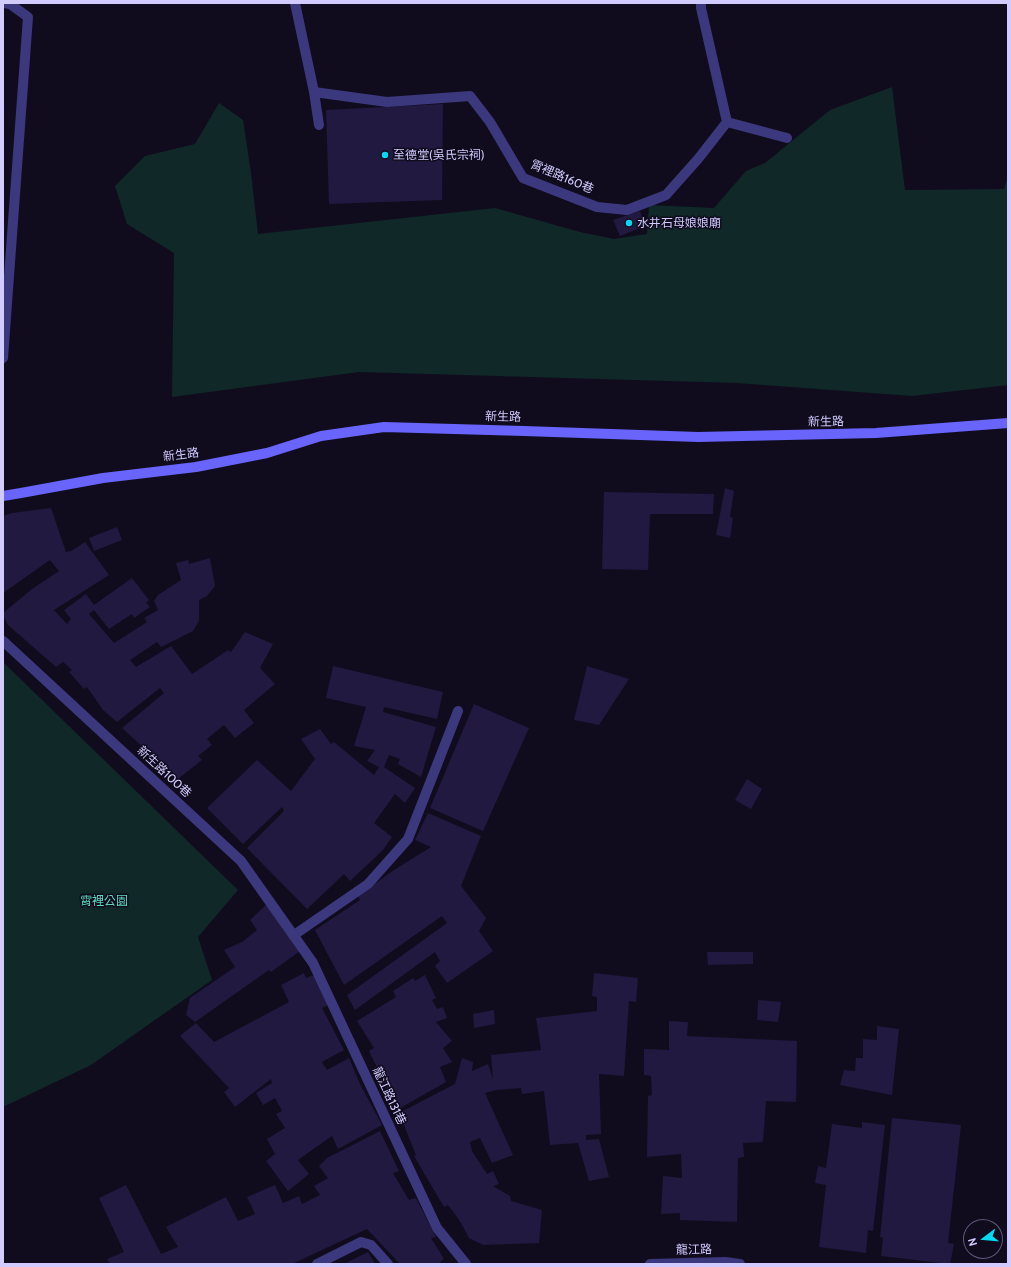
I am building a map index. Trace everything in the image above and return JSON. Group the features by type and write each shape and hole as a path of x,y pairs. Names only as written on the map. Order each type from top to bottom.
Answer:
{"street":[{"path":"3,358 28,17 10,4 4,3"},
{"path":"295,3 314,92 319,125"},
{"path":"701,3 727,122 787,138"},
{"name":"霄裡路160巷","path":"314,92 387,102 470,96 490,122 523,178 597,206 627,210 666,195 698,160 727,122"},
{"name":"新生路","path":"3,496 22,494 103,478 196,467 267,453 321,436 384,427 698,437 876,433 1008,422"},
{"name":"新生路100巷","path":"3,641 241,861 294,935"},
{"path":"294,935 368,884 408,839 458,711"},
{"name":"龍江路131巷","path":"294,935 313,963 437,1228 466,1264"},
{"path":"317,1264 361,1242 371,1245 388,1264"},
{"name":"龍江路","path":"650,1264 740,1264"}],"green space":[{"path":"892,87 905,190 1004,189 1008,176 1008,385 912,396 737,383 359,372 172,397 174,253 127,224 115,186 145,156 195,144 219,103 243,120 258,234 495,208 580,232 614,239 647,234 649,205 714,208 746,171 765,163 830,110"},
{"name":"霄裡公園","path":"3,662 238,890 198,937 212,980 91,1065 3,1107"}],"building":[{"name":"至德堂(吳氏宗祠)","path":"443,104 442,200 329,204 326,110"},
{"name":"水井石母娘娘廟","path":"640,211 645,226 620,236 613,220"},
{"path":"725,488 734,491 730,517 733,518 730,538 716,535"},
{"path":"604,492 714,494 713,514 650,514 648,570 602,569"},
{"path":"51,508 66,552 71,551 85,542 109,575 54,610 67,624 71,619 64,610 86,594 94,605 132,578 149,600 146,603 150,607 134,618 132,614 109,629 94,610 89,614 114,643 147,622 144,618 158,610 154,601 158,595 181,580 176,563 188,560 189,564 210,558 215,586 207,596 199,600 199,621 193,631 161,647 157,642 130,660 136,667 171,646 192,674 228,650 231,652 245,632 273,644 260,668 275,684 244,710 254,723 235,738 224,725 207,739 212,745 198,756 202,760 178,779 122,728 164,693 160,688 117,722 103,710 87,687 84,689 69,672 72,670 63,662 56,667 8,625 3,615 3,613 32,589 59,571 50,560 3,593 3,516 12,513"},
{"path":"117,527 122,540 94,551 89,538"},
{"path":"333,666 443,692 437,719 384,707 383,712 436,727 421,777 398,764 400,759 389,755 384,767 415,788 405,803 395,794 374,823 392,837 383,850 350,881 344,874 307,909 247,848 284,811 282,807 243,844 207,808 257,760 291,791 315,759 301,739 320,729 331,744 334,742 374,775 379,767 367,761 375,750 354,746 366,707 326,698"},
{"path":"587,666 629,679 599,725 574,720"},
{"path":"474,704 529,728 483,831 430,808"},
{"path":"747,779 762,789 751,809 735,800"},
{"path":"428,813 481,836 461,886 486,918 479,931 493,951 447,983 435,966 440,961 435,952 355,1010 347,995 447,923 442,916 344,985 315,930 360,900 358,896 394,870 431,847 415,840"},
{"path":"271,900 304,948 271,972 269,970 195,1022 186,1015 190,998 235,967 224,950 242,942 257,930 250,920"},
{"path":"707,952 753,952 753,964 708,965"},
{"path":"304,973 306,978 314,975 330,1004 322,1008 344,1050 322,1062 327,1070 349,1058 360,1084 382,1125 338,1149 332,1136 298,1160 309,1174 288,1191 266,1161 275,1154 267,1139 285,1128 276,1114 282,1111 275,1098 263,1105 256,1093 272,1083 271,1079 235,1107 224,1092 229,1088 180,1036 196,1023 214,1042 289,1002 281,985"},
{"path":"594,973 638,978 636,1002 629,1001 624,1076 599,1074 601,1134 586,1135 586,1140 599,1139 609,1177 589,1181 578,1143 550,1145 544,1091 522,1094 521,1088 496,1090 485,1093 513,1155 492,1163 480,1138 470,1142 472,1151 487,1174 493,1171 499,1184 493,1186 510,1196 511,1201 542,1210 539,1243 483,1245 469,1238 460,1221 448,1205 444,1207 414,1156 416,1155 399,1113 455,1084 462,1058 473,1062 472,1071 488,1064 493,1079 491,1055 541,1050 536,1018 597,1011 597,997 592,996"},
{"path":"425,975 436,998 432,1000 437,1009 443,1007 447,1018 436,1022 452,1041 443,1048 452,1062 440,1067 446,1082 395,1111 389,1092 369,1051 374,1048 357,1021 396,997 393,991 413,978 415,981"},
{"path":"758,1000 781,1002 778,1022 757,1020"},
{"path":"494,1010 495,1024 474,1028 473,1014"},
{"path":"669,1021 688,1022 687,1036 797,1041 796,1102 766,1101 763,1142 743,1143 744,1157 738,1158 737,1222 680,1220 680,1213 661,1214 663,1176 682,1178 681,1154 647,1157 648,1096 652,1095 651,1076 644,1075 644,1049 669,1050"},
{"path":"877,1026 899,1029 892,1095 840,1085 844,1070 855,1071 856,1058 863,1058 863,1039 877,1040"},
{"path":"892,1118 961,1125 948,1243 954,1244 950,1264 881,1256 883,1238 880,1237"},
{"path":"862,1122 885,1125 873,1231 868,1230 866,1253 819,1247 826,1185 815,1183 818,1166 826,1168 832,1124 862,1128"},
{"path":"380,1131 399,1171 393,1173 409,1200 416,1198 436,1237 431,1238 444,1259 438,1264 400,1264 367,1229 292,1264 110,1264 107,1259 124,1252 99,1198 126,1185 161,1254 178,1247 166,1227 226,1197 238,1221 255,1214 247,1197 275,1185 283,1203 299,1196 302,1204 320,1195 314,1186 328,1178 319,1166 327,1158"},
{"path":"368,1252 375,1264 344,1264"}],"place":[{"name":"至德堂(吳氏宗祠)","path":"385,155"},
{"name":"水井石母娘娘廟","path":"629,223"}]}
